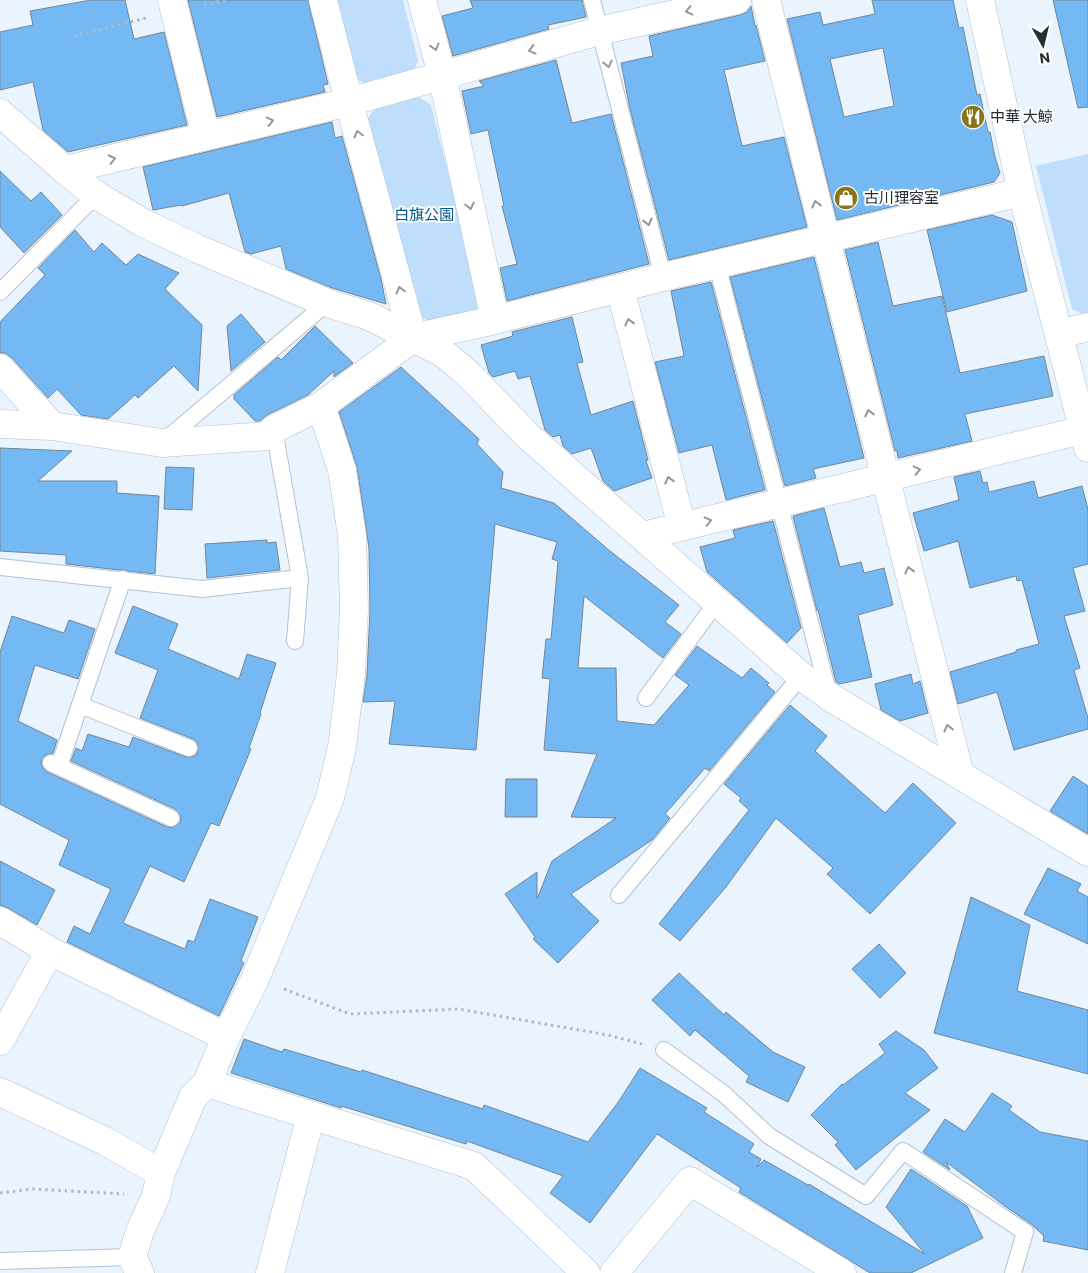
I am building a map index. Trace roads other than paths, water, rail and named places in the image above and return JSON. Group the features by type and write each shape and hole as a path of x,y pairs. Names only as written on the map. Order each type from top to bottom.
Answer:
{"street":[{"path":"172,0 206,136"},
{"path":"323,0 413,338"},
{"path":"422,0 442,75 494,320"},
{"path":"65,170 349,102 599,31 737,0"},
{"path":"766,0 824,238 960,775"},
{"path":"643,536 886,477 1086,439 1022,192 980,0"},
{"path":"2,118 96,195 144,223 198,249 327,303 369,316 443,353 465,371 528,436 801,676 830,697 1088,852"},
{"path":"0,424 52,426 162,443 267,436 274,429 321,406 413,338 1022,192"},
{"path":"620,288 682,527"},
{"path":"1059,334 1088,327"},
{"path":"0,368 52,426"},
{"path":"136,1265 140,1231 193,1097 207,1083 226,1037 255,979 330,798 342,747 351,674 354,609 352,535 342,470 321,406"},
{"path":"0,921 50,951 226,1037"},
{"path":"0,1041 50,951"},
{"path":"207,1083 474,1166 586,1273"},
{"path":"0,1092 105,1141 159,1184"},
{"path":"270,1273 311,1115"},
{"path":"614,1273 690,1181 842,1273"}],"lane":[{"path":"592,0 663,277"},
{"path":"0,292 96,195"},
{"path":"718,264 778,504 830,697"},
{"path":"162,443 327,303"},
{"path":"274,429 300,578 294,641"},
{"path":"0,567 202,589 300,578"},
{"path":"123,579 80,705 55,764 170,818"},
{"path":"646,698 717,602"},
{"path":"619,895 801,676"},
{"path":"80,705 189,748"},
{"path":"664,1050 724,1094 769,1136 866,1196 903,1151 1024,1232 1014,1273"},
{"path":"0,1261 136,1265"}],"place":[{"name":"中華 大鯨","path":"973,117"},
{"name":"古川理容室","path":"846,198"}],"park label":[{"name":"白旗公園","path":"424,215"}]}
